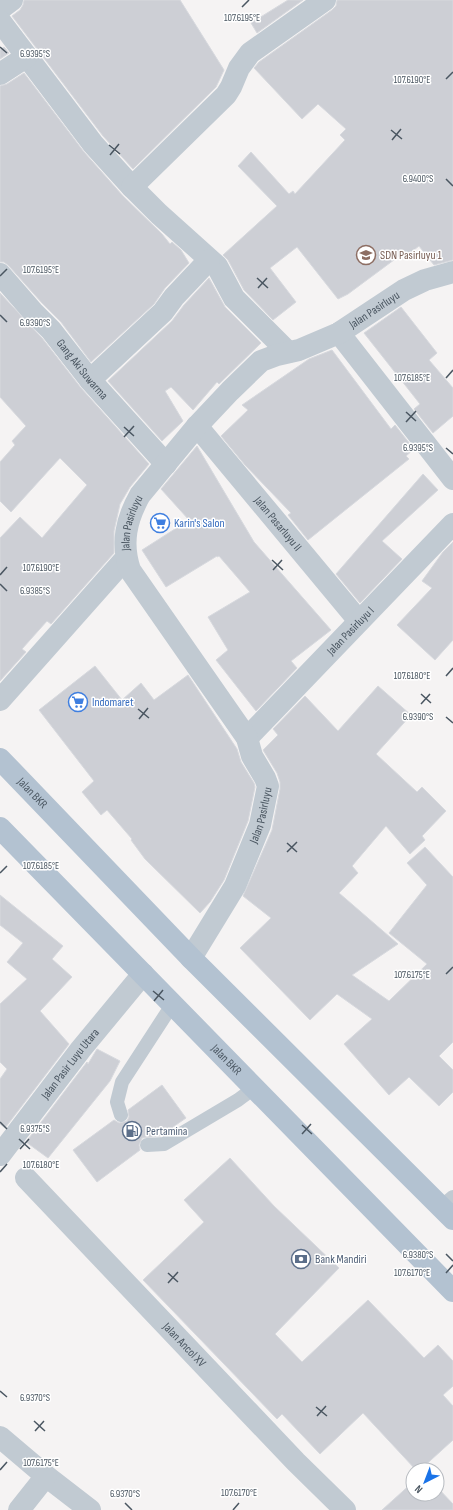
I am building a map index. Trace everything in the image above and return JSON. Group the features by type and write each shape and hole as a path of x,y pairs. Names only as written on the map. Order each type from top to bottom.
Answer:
{"main road":[{"name":"Jalan BKR","path":"0,759 192,958 449,1208"},
{"name":"Jalan BKR","path":"0,828 453,1290"}],"street":[{"path":"0,9 12,0"},
{"path":"132,187 226,95 239,68 250,53 325,0"},
{"path":"0,21 93,144 132,187 217,266 234,298 288,352"},
{"path":"0,74 26,57"},
{"path":"90,380 163,312 174,296 209,260"},
{"name":"Jalan Pasirluyu","path":"192,958 235,886 260,824 268,786 252,756 247,738 130,570 124,547 126,530 134,505 140,495 197,426 230,391 261,362 288,352 299,350 339,333 404,290 425,280 453,272"},
{"name":"Gang Aki Suwarma","path":"0,274 51,330 90,380 166,464"},
{"path":"339,333 453,479"},
{"name":"Jalan Pasarluyu II","path":"197,426 359,621"},
{"name":"Jalan Pasirluyu I","path":"247,738 453,524"},
{"path":"0,700 126,558"},
{"name":"Jalan Pasir Luyu Utara","path":"0,1155 81,1049 143,974"},
{"name":"Jalan Ancol XV","path":"26,1178 296,1462 345,1510"},
{"path":"0,1437 46,1476 90,1510"},
{"path":"19,1510 46,1476"}],"lane":[{"path":"121,1115 117,1102 122,1082 172,1005"},
{"path":"147,1145 164,1144 238,1100 254,1088"}],"building":[{"path":"24,0 180,0 224,70 216,87 133,169 103,136 12,16 20,10"},
{"path":"288,0 303,0 257,33 251,23"},
{"path":"337,0 453,0 453,260 434,265 419,246 405,257 402,254 348,294 338,299 297,247 270,268 296,302 273,320 244,290 228,260 223,255 277,206 238,166 251,152 289,194 293,191 295,194 345,140 340,135 346,129 318,104 302,119 254,68 259,62 332,10 336,6"},
{"path":"4,47 9,53 0,59 0,50"},
{"path":"24,73 84,152 123,196 162,234 170,244 172,242 181,250 189,263 165,288 154,304 91,362 61,322 9,266 4,262 0,262 0,86 7,84"},
{"path":"209,278 225,307 261,343 219,384 217,382 193,410 171,387 165,391 183,421 162,441 108,381 172,321 184,305"},
{"path":"0,293 42,338 81,388 149,464 130,487 120,504 114,531 114,553 51,624 47,621 22,649 26,652 0,681 0,538 20,517 42,538 87,485 60,458 11,512 0,501 0,462 15,445 12,441 26,426 0,397"},
{"path":"401,307 437,353 429,360 453,388 453,416 433,433 414,409 420,404 364,333"},
{"path":"332,350 391,429 395,425 414,449 406,456 409,459 308,540 288,515 291,513 245,465 221,436 248,410 242,405 309,359"},
{"path":"197,446 254,542 331,630 291,661 297,668 256,711 216,660 228,650 208,617 250,592 219,556 166,587 142,550 189,520 161,489"},
{"path":"423,474 438,490 382,541 402,559 360,603 336,574"},
{"path":"453,542 453,640 435,660 397,625 432,588 422,581 443,552"},
{"path":"95,666 122,700 141,683 154,700 188,675 237,749 241,762 254,783 255,787 248,821 224,880 210,902 200,913 145,859 131,840 132,839 107,810 101,815 82,792 94,781 39,710"},
{"path":"378,686 411,715 376,754 417,792 422,787 446,811 422,836 425,840 410,854 386,826 352,866 358,873 339,893 398,944 352,975 389,1001 427,964 389,933 427,885 407,863 425,847 453,877 453,1042 439,1056 453,1070 453,1092 439,1106 409,1077 389,1095 344,1044 372,1019 337,994 310,1020 240,948 271,918 243,896 272,830 280,789 280,782 277,773 263,750 278,735 273,729 305,696 338,731"},
{"path":"0,895 63,946 52,959 72,977 40,1011 69,1044 5,1128 0,1124 0,1079 7,1069 0,1062 0,1004 27,979 7,962 23,943 0,925"},
{"path":"97,1049 120,1061 110,1081 48,1158 26,1142 87,1062 88,1064"},
{"name":"Pertamina","path":"162,1085 186,1118 160,1136 142,1138 139,1145 140,1150 97,1182 73,1150 114,1120 119,1123 127,1121 129,1117 128,1110"},
{"path":"230,1158 274,1206 339,1268 275,1334 302,1362 368,1300 424,1358 438,1345 453,1361 453,1386 443,1395 453,1406 453,1440 429,1462 409,1462 363,1413 320,1454 282,1414 277,1419 143,1280 204,1222 184,1200"},
{"path":"405,1489 405,1502 445,1502 445,1496 453,1504 453,1510 382,1510"}],"place":[{"name":"SDN Pasirluyu 1","path":"366,255"},
{"name":"Karin's Salon","path":"160,523"},
{"name":"Indomaret","path":"78,702"},
{"name":"Pertamina","path":"132,1131"},
{"name":"Bank Mandiri","path":"301,1259"}]}
